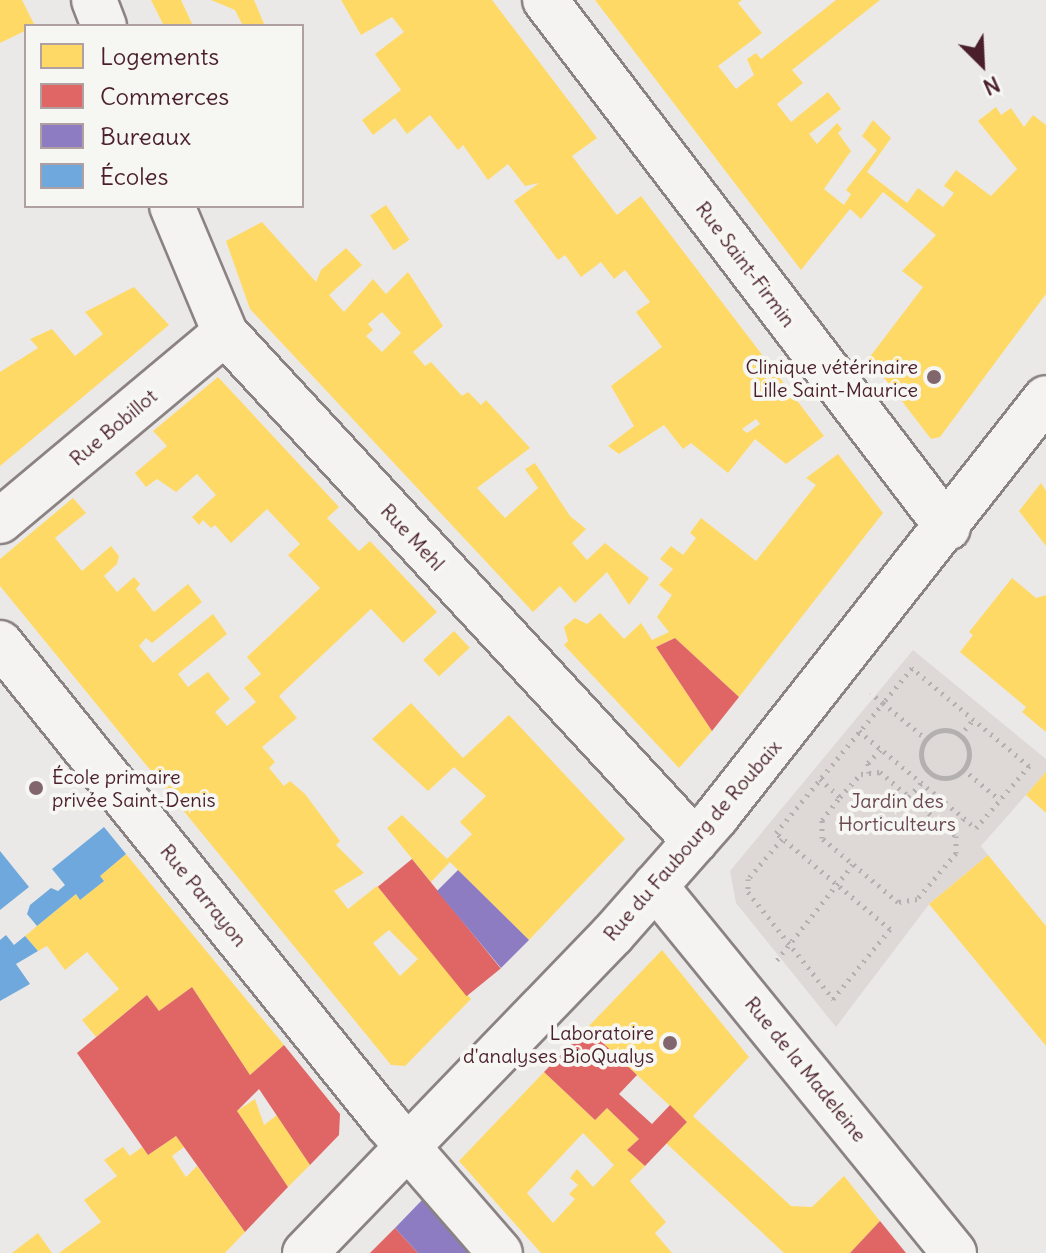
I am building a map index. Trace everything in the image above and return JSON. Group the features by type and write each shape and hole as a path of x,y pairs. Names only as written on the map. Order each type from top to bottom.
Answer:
{"street":[{"path":"94,0 103,24"},
{"name":"Rue Saint-Firmin","path":"545,0 948,528"},
{"name":"Rue Mehl","path":"173,208 225,333 695,841"},
{"name":"Rue Bobillot","path":"0,521 225,333"},
{"name":"Rue du Faubourg de Roubaix","path":"305,1253 409,1147 695,841 948,528 1046,398"},
{"name":"Rue Parrayon","path":"0,643 409,1147 500,1253"},
{"name":"Rue de la Madeleine","path":"655,886 954,1253"}],"path":[{"path":"782,839 748,879 748,892 833,999 890,929 776,833 859,731 912,668 1029,766 976,828 859,731"},
{"path":"858,702 868,690 926,739"},
{"path":"960,736 973,720"},
{"path":"943,730 960,736 969,756 963,769 949,778 927,770 921,757 926,739 943,730"},
{"path":"869,773 868,763 881,749"},
{"path":"963,769 1000,800"},
{"path":"880,772 956,836 956,853 917,899 898,902 822,838 822,820 840,797 861,774 880,772"},
{"path":"820,779 840,797"},
{"path":"909,797 921,783"},
{"path":"951,832 964,818"},
{"path":"773,972 789,943 853,864"}],"green space":[{"name":"Jardin des Horticulteurs","path":"913,650 1046,759 1046,772 981,846 988,855 930,903 836,1027 736,903 730,871"}],"building: Logements":[{"path":"0,0 22,0 34,24 24,24 24,31 0,43"},
{"path":"151,0 181,0 192,24 163,24"},
{"path":"211,0 254,0 264,24 242,24 235,10"},
{"path":"341,0 492,0 597,138 572,156 594,185 617,215 641,196 824,436 786,464 755,439 728,473 691,443 683,449 664,425 619,454 608,446 634,426 611,386 662,347 636,312 650,302 625,270 614,279 601,262 581,277 565,255 558,260 514,201 539,183 525,186 508,164 488,180 463,145 458,150 430,115 407,134 395,118 373,135 362,120 401,90 375,54 404,32 392,17 361,35","holes":["756,419 760,424 747,433 742,429"]},
{"path":"595,0 742,0 738,3 762,33 718,66 736,89 754,75 747,59 756,53 761,59 836,0 880,0 792,70 803,83 777,104 791,122 828,92 841,109 809,134 817,144 837,123 842,129 838,133 851,151 824,189 844,205 851,194 846,190 877,150 862,136 873,120 891,138 867,172 907,203 918,188 943,207 954,193 944,186 956,170 991,196 1017,169 978,121 996,107 1001,115 1011,108 1024,127 1033,115 1046,125 1046,294 940,437 931,439 869,358 923,287 902,271 936,235 883,192 861,219 850,209 801,270"},
{"path":"386,205 409,240 394,250 370,216"},
{"path":"262,222 316,282 321,270 346,248 362,265 329,295 344,312 373,279 386,294 408,272 443,326 413,352 425,366 431,362 462,396 468,392 481,405 486,400 530,448 477,488 505,518 538,488 525,469 535,463 570,516 586,529 572,543 587,560 605,543 649,578 629,605 607,572 575,603 560,586 533,612 250,309 226,241","holes":["382,312 401,333 382,352 366,336 373,330 368,324"]},
{"path":"134,287 169,325 0,466 0,372 38,348 30,339 52,329 75,356 103,334 85,312"},
{"path":"218,377 339,507 327,518 359,551 370,541 437,612 403,643 371,609 279,696 297,718 262,747 275,762 269,768 284,786 290,781 305,794 340,841 336,845 364,873 334,891 348,909 377,886 471,999 405,1066 391,1065 0,586 0,559 73,498 86,513 55,538 82,571 111,546 119,556 117,564 104,576 117,592 134,577 140,584 136,589 154,612 188,584 202,602 152,643 146,638 139,646 153,663 213,614 227,634 178,674 188,687 208,672 230,699 215,712 227,726 256,702 244,688 261,674 247,657 320,588 288,555 300,544 267,509 231,543 215,525 211,528 203,520 199,525 192,517 216,495 197,474 176,492 157,479 146,487 135,473 167,446 153,431","holes":["389,930 418,959 400,976 373,943"]},
{"path":"838,454 883,513 739,697 675,638 656,647 712,731 679,768 564,645 568,641 564,627 575,618 587,624 600,613 624,639 641,623 652,640 669,632 657,617 672,595 659,585 673,569 660,559 671,546 683,555 696,538 690,533 701,518 756,561 816,485 806,478"},
{"path":"1041,483 1046,491 1046,546 1019,511"},
{"path":"1012,578 1036,598 1046,595 1046,732 1022,712 1026,707 960,652 973,635 969,632"},
{"path":"454,631 470,648 439,676 423,660"},
{"path":"411,703 463,758 509,715 625,839 529,940 450,862 431,882 387,828 402,815 447,859 472,834 460,822 486,796 454,767 428,791 372,739"},
{"path":"1046,772 1046,813 1026,795"},
{"path":"126,854 284,1045 250,1075 192,987 159,1011 147,995 96,1037 82,1020 119,989 87,952 65,970 47,946 38,951 25,936 76,894 80,900 104,881 100,876"},
{"path":"988,855 1046,926 1046,1046 929,904"},
{"path":"662,950 749,1057 693,1116 791,1206 812,1207 844,1176 880,1221 850,1253 784,1253 666,1143 687,1122 587,1028"},
{"path":"544,1072 595,1120 607,1108 639,1139 627,1150 645,1166 630,1181 666,1222 655,1233 672,1253 541,1253 459,1161","holes":["583,1133 614,1165 593,1187 577,1169 570,1178 578,1185 569,1194 575,1199 553,1223 527,1193"]},
{"path":"255,1099 264,1125 277,1115 310,1165 288,1187 237,1111"},
{"path":"176,1136 184,1147 172,1156 186,1177 197,1166 245,1232 225,1253 59,1253 101,1222 84,1200 117,1176 104,1160 123,1147 130,1156 142,1147 148,1155"},
{"path":"38,1233 52,1253 12,1253"}],"building: Commerces":[{"path":"675,638 739,697 712,731 656,647"},
{"path":"412,859 501,969 467,996 378,887"},
{"path":"192,987 250,1075 284,1045 340,1114 339,1135 310,1165 259,1089 237,1111 288,1187 245,1232 176,1136 148,1155 77,1053 147,995 159,1011"},
{"path":"587,1028 637,1075 619,1094 652,1124 670,1105 687,1122 645,1166 627,1150 639,1139 607,1108 595,1120 544,1072"},
{"path":"880,1221 906,1253 850,1253"},
{"path":"395,1228 418,1253 370,1253"}],"building: Bureaux":[{"path":"458,870 529,940 501,968 437,891"},
{"path":"423,1199 471,1253 418,1253 395,1228"}],"building: Écoles":[{"path":"104,827 126,854 100,876 104,881 80,900 76,894 37,926 27,914 30,905 51,888 58,891 65,885 52,869"},
{"path":"0,851 29,887 0,910"},
{"path":"6,935 14,945 25,936 38,951 16,964 30,984 0,1001 0,940"}],"place":[{"name":"Clinique vétérinaire Lille Saint-Maurice","path":"934,377"},
{"name":"École primaire privée Saint-Denis","path":"36,788"},
{"name":"Laboratoire d'analyses BioQualys","path":"670,1043"}]}
